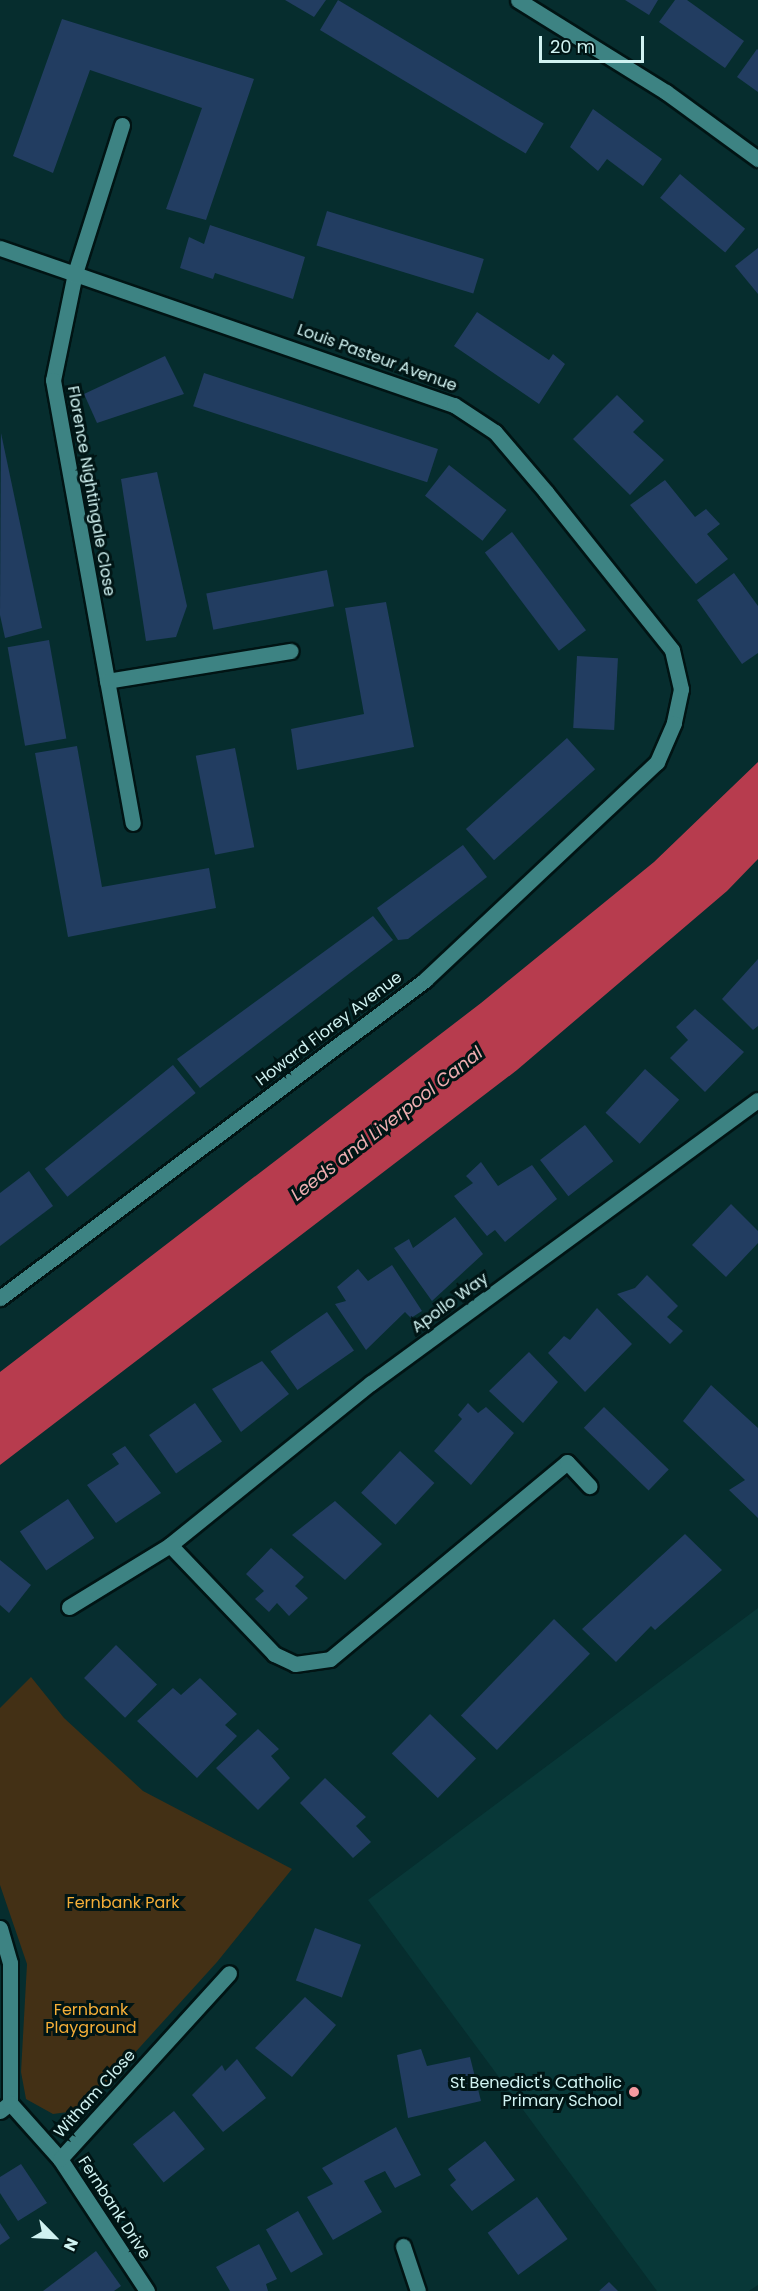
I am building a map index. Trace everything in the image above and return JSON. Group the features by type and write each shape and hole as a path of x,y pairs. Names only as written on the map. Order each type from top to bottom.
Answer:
{"street":[{"path":"518,0 666,92 758,159"},
{"name":"Florence Nightingale Close","path":"122,125 75,273 53,380 133,824"},
{"name":"Louis Pasteur Avenue","path":"0,248 376,375 454,405 495,432 672,650 681,689 674,723 657,762"},
{"path":"107,681 291,651"},
{"name":"Howard Florey Avenue","path":"0,1298 425,980 657,762"},
{"name":"Apollo Way","path":"69,1607 170,1545 371,1383 758,1100"},
{"path":"170,1545 274,1654 295,1664 330,1659 471,1546 567,1462 589,1486"},
{"path":"0,1928 10,1963 5,2107"},
{"name":"Witham Close","path":"60,2160 229,1974"},
{"name":"Fernbank Drive","path":"5,2107 60,2160 147,2291"},
{"path":"403,2246 418,2291"}],"shaded area":[{"name":"St Benedict's Catholic Primary School","path":"758,1608 758,2285 749,2291 657,2291 368,1900"}],"green space":[{"name":"Fernbank Park","path":"31,1677 64,1718 143,1791 292,1869 217,1962 83,2110 53,2114 26,2099 21,2072 27,1964 0,1885 0,1708"}],"water":[{"name":"Leeds and Liverpool Canal","path":"758,762 758,859 727,891 517,1070 0,1465 0,1372 481,1003 654,862"}],"building":[{"path":"285,0 326,0 314,17"},
{"path":"338,0 544,124 526,154 320,30"},
{"path":"625,0 658,0 649,15"},
{"path":"675,0 687,0 744,41 725,68 659,22"},
{"path":"62,19 254,79 206,220 166,209 202,108 90,70 53,173 13,156"},
{"path":"758,50 758,92 737,77"},
{"path":"593,109 662,159 643,186 607,159 598,171 570,147"},
{"path":"680,174 745,229 725,252 660,198"},
{"path":"327,211 484,259 473,293 316,245"},
{"path":"210,225 305,257 293,299 215,273 213,279 180,268 189,237 204,244"},
{"path":"758,248 758,294 735,266"},
{"path":"477,312 549,360 553,354 565,364 539,404 454,346"},
{"path":"165,356 184,394 97,423 84,394"},
{"path":"204,373 438,449 427,482 193,406"},
{"path":"617,395 644,421 633,432 664,460 630,495 573,439"},
{"path":"1,433 42,628 5,638 0,615"},
{"path":"449,465 507,510 483,541 425,496"},
{"path":"157,472 187,606 176,637 146,641 121,479"},
{"path":"665,480 695,517 706,509 720,524 707,534 728,559 696,584 630,505"},
{"path":"512,532 586,630 559,651 485,552"},
{"path":"327,570 334,606 213,630 206,593"},
{"path":"734,573 758,606 758,653 742,664 697,600"},
{"path":"386,602 414,747 297,770 291,729 364,714 345,608"},
{"path":"49,640 66,738 25,746 8,647"},
{"path":"577,656 618,658 614,730 573,728"},
{"path":"567,738 595,769 494,860 466,829"},
{"path":"77,746 102,887 209,868 216,908 68,937 35,753"},
{"path":"235,748 254,847 215,855 196,756"},
{"path":"463,845 487,877 408,939 398,940 377,908"},
{"path":"373,916 393,940 200,1088 177,1059"},
{"path":"758,959 758,1026 753,1030 722,999"},
{"path":"695,1009 744,1052 705,1092 670,1058 688,1040 676,1027"},
{"path":"173,1065 196,1093 67,1197 45,1169"},
{"path":"645,1069 679,1100 640,1144 606,1113"},
{"path":"585,1125 613,1161 568,1196 540,1160"},
{"path":"481,1162 498,1186 532,1165 557,1199 505,1242 495,1230 487,1236 454,1196 473,1183 466,1176"},
{"path":"29,1171 53,1206 0,1246 0,1193"},
{"path":"731,1204 758,1231 758,1243 726,1277 692,1245"},
{"path":"455,1217 483,1254 432,1301 394,1248 409,1239 413,1248"},
{"path":"392,1265 422,1311 411,1318 405,1312 366,1350 335,1304 346,1301 337,1287 358,1269 368,1281"},
{"path":"647,1275 678,1306 667,1317 683,1331 670,1344 617,1294 635,1288"},
{"path":"597,1308 632,1344 585,1392 548,1353 564,1336 570,1340"},
{"path":"327,1312 354,1351 297,1390 270,1352"},
{"path":"529,1352 558,1382 523,1423 489,1391"},
{"path":"262,1361 289,1394 241,1432 212,1389"},
{"path":"711,1385 758,1428 758,1518 729,1490 745,1480 683,1421"},
{"path":"195,1403 222,1442 176,1474 149,1435"},
{"path":"468,1403 478,1413 486,1407 514,1433 471,1485 434,1451 462,1419 458,1415"},
{"path":"604,1407 669,1470 649,1490 584,1428"},
{"path":"125,1446 161,1493 116,1523 87,1485 119,1464 112,1454"},
{"path":"400,1451 434,1483 395,1525 361,1493"},
{"path":"68,1499 94,1538 46,1570 20,1531"},
{"path":"335,1501 382,1544 345,1580 292,1535"},
{"path":"685,1534 722,1570 655,1630 651,1626 616,1662 582,1629"},
{"path":"271,1548 304,1577 295,1586 308,1598 289,1616 277,1603 269,1612 255,1599 264,1591 246,1574"},
{"path":"0,1560 31,1585 9,1613 0,1605"},
{"path":"554,1619 590,1654 497,1750 461,1715"},
{"path":"116,1645 157,1685 125,1718 84,1678"},
{"path":"200,1678 237,1714 225,1725 237,1736 197,1778 137,1721 173,1688 181,1695"},
{"path":"430,1714 476,1758 438,1798 392,1754"},
{"path":"258,1729 279,1749 271,1756 290,1778 258,1810 216,1768"},
{"path":"325,1778 366,1817 356,1826 371,1842 353,1858 300,1803"},
{"path":"315,1928 361,1945 342,1997 296,1981"},
{"path":"305,1997 336,2025 292,2077 255,2048"},
{"path":"421,2049 427,2066 470,2057 481,2101 408,2118 397,2055"},
{"path":"237,2059 266,2098 223,2132 192,2095 222,2065 225,2071"},
{"path":"174,2111 205,2149 164,2182 133,2144"},
{"path":"396,2127 421,2175 395,2188 385,2171 364,2181 382,2212 333,2240 307,2197 333,2184 322,2168"},
{"path":"485,2141 515,2180 472,2211 450,2185 456,2180 448,2169"},
{"path":"21,2164 47,2203 18,2221 0,2193 0,2177"},
{"path":"537,2197 568,2239 518,2275 488,2233"},
{"path":"298,2211 323,2254 291,2273 266,2230"},
{"path":"0,2223 10,2238 0,2245"},
{"path":"259,2244 277,2279 266,2284 268,2291 230,2291 216,2267"},
{"path":"96,2251 121,2286 114,2291 43,2291"},
{"path":"609,2282 618,2291 599,2291"}],"place":[{"name":"St Benedict's Catholic Primary School","path":"634,2092"}],"park label":[{"name":"Fernbank Playground","path":"91,2019"}]}
